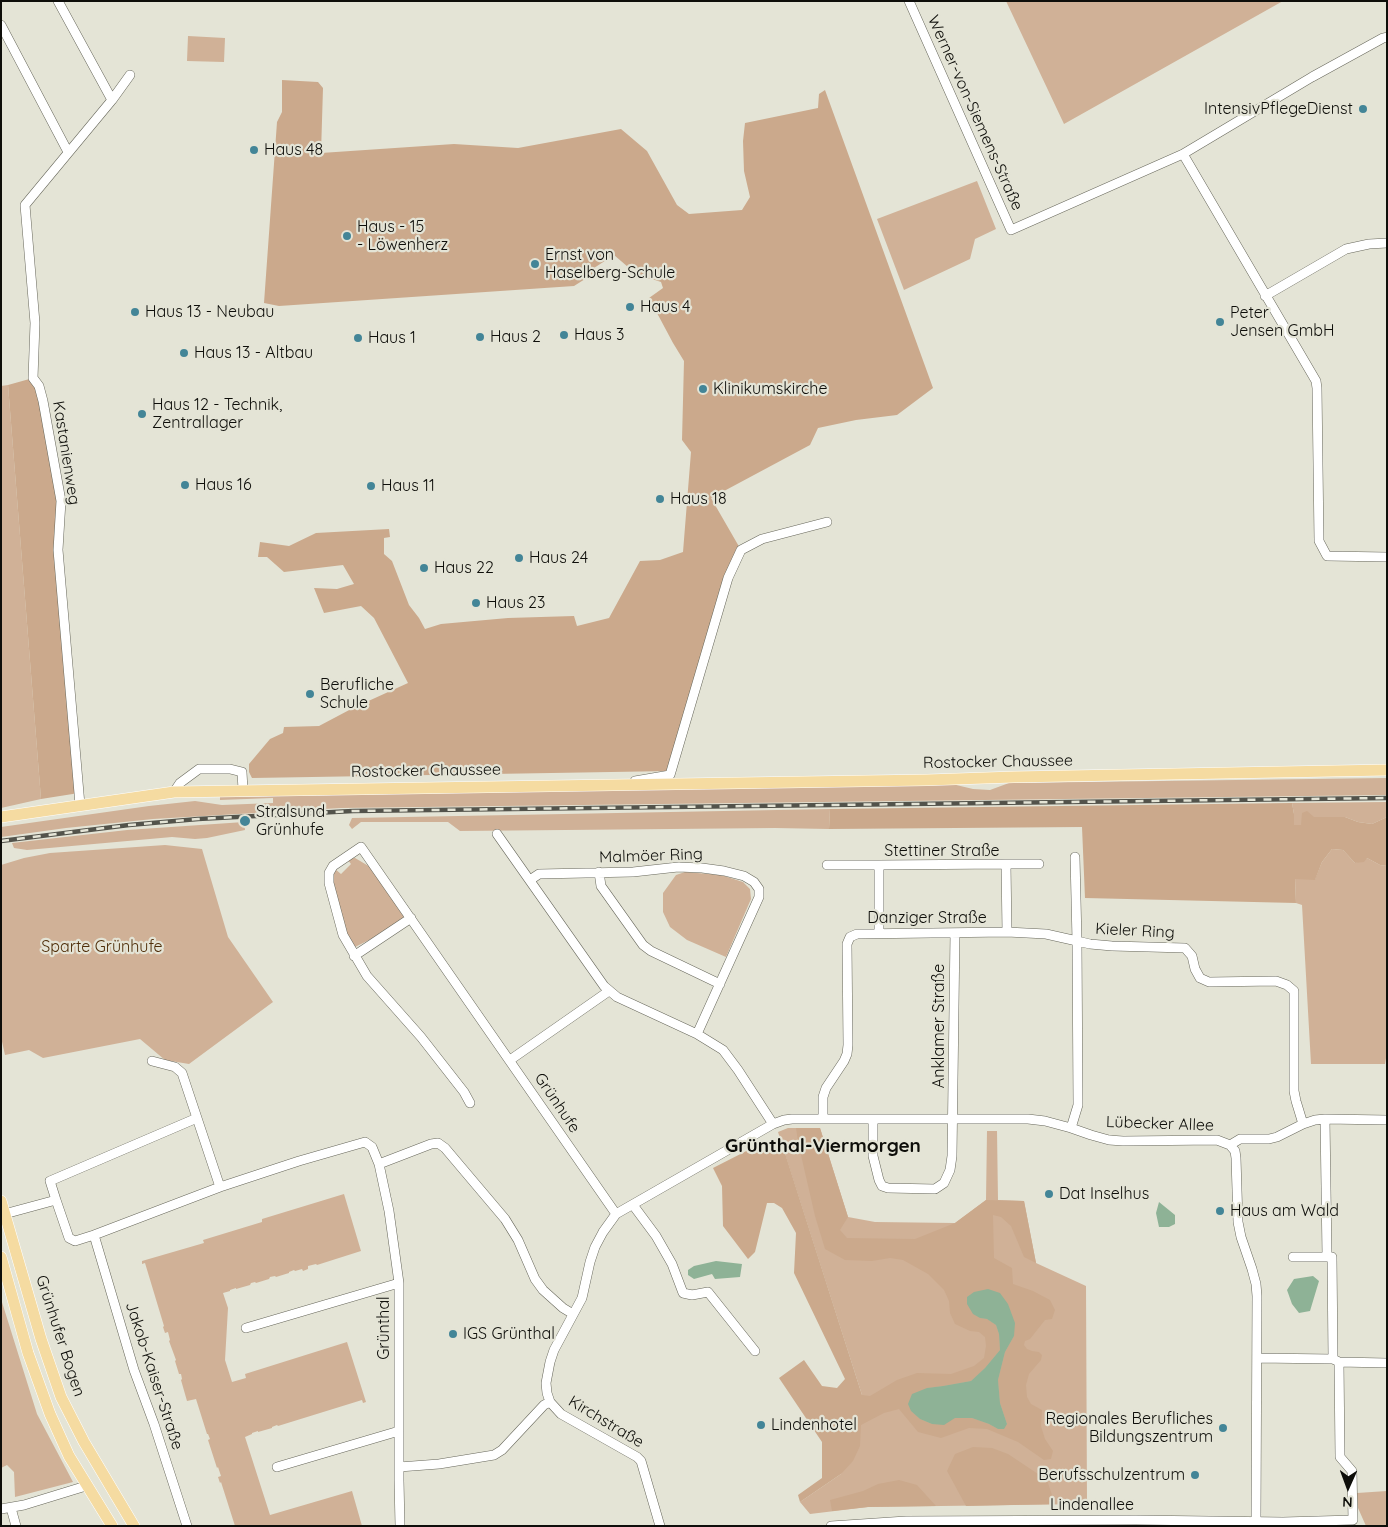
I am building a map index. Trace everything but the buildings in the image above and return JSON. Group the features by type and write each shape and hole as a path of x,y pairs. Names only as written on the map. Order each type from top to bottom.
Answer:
{"main road":[{"name":"Rostocker Chaussee","path":"1,817 174,792 927,780 1387,770"},
{"name":"Grünhufer Bogen","path":"1,1201 3,1214 41,1339 61,1397 84,1442 134,1526"},
{"name":"Grünhufer Bogen","path":"1,1257 36,1378 62,1440 86,1486 112,1526"}],"street":[{"path":"58,1 112,100"},
{"name":"Werner-von-Siemens-Straße","path":"909,1 1011,230 1183,154 1312,77 1387,37"},
{"path":"1,25 68,152"},
{"name":"Kastanienweg","path":"80,805 58,550 61,501 43,401 39,386 33,378 35,323 25,205 112,100 130,75"},
{"path":"1183,154 1316,381 1318,541 1327,556 1387,557"},
{"path":"1265,296 1346,249 1369,244 1387,243"},
{"name":"Rostocker Chaussee","path":"610,785 670,775 728,578 741,550 762,539 827,522"},
{"path":"174,792 180,783 199,769 230,769 242,772 243,790"},
{"path":"497,834 604,986 617,997 713,1043 729,1057 773,1124"},
{"name":"Grünhufe","path":"470,1103 464,1092 421,1037 367,976 343,935 329,883 329,873 334,866 361,847 616,1214"},
{"path":"1075,857 1077,942"},
{"path":"1006,864 1039,864"},
{"name":"Stettiner Straße","path":"879,933 879,865 1006,864 1008,932"},
{"path":"827,865 879,865"},
{"name":"Malmöer Ring","path":"530,880 539,874 633,872 678,867 724,871 744,876 754,882 759,889 759,897 697,1034"},
{"path":"599,872 601,886 643,945 651,951 720,984"},
{"path":"354,956 410,918"},
{"name":"Danziger Straße","path":"822,1119 823,1097 826,1088 844,1061 848,1045 847,944 850,937 857,934 879,933 1008,932 1046,934 1077,942"},
{"name":"Anklamer Straße","path":"873,1119 873,1156 882,1186 888,1188 935,1189 944,1183 950,1170 952,1156 954,933"},
{"name":"Kieler Ring","path":"1072,1128 1078,1105 1077,942 1112,946 1185,948 1192,956 1195,969 1200,978 1209,982 1276,981 1288,985 1294,990 1294,1091 1303,1124"},
{"path":"510,1060 609,991"},
{"path":"152,1062 175,1067 182,1073 197,1118 220,1187 94,1235 75,1241 69,1238 50,1181 197,1118"},
{"name":"Lübecker Allee","path":"616,1214 773,1124 792,1119 953,1118 1045,1120 1091,1136 1109,1140 1217,1140 1230,1145 1236,1158 1237,1208 1240,1230 1256,1284 1256,1520"},
{"path":"1325,1119 1327,1256"},
{"path":"1230,1145 1240,1140 1277,1137 1315,1120 1387,1120"},
{"name":"Grünthal","path":"220,1187 360,1143 365,1142 372,1146 379,1164 389,1211 399,1284 400,1526"},
{"path":"379,1164 431,1144 438,1143 445,1148 505,1219 518,1240 535,1279 543,1290 563,1308 573,1314"},
{"path":"3,1214 56,1200"},
{"path":"633,1205 656,1236 672,1264 683,1293 692,1295 708,1292 755,1351"},
{"path":"399,1466 440,1464 494,1455 502,1450 544,1405 550,1402 546,1384 554,1350 582,1298 595,1246 602,1232 616,1214"},
{"name":"Jakob-Kaiser-Straße","path":"94,1235 134,1370 154,1424 187,1526"},
{"path":"1293,1257 1332,1257 1336,1361"},
{"path":"246,1328 399,1284"},
{"path":"1257,1358 1387,1363"},
{"name":"Lindenallee","path":"831,1526 906,1521 1256,1520 1287,1524 1353,1520 1352,1471 1340,1457 1336,1361"},
{"name":"Kirchstraße","path":"550,1402 561,1414 641,1461 660,1526"},
{"path":"277,1468 399,1431"},
{"path":"16,1526 6,1508 86,1486"}],"green space":[{"path":"1006,1 1283,1 1064,124"},
{"path":"188,36 225,38 224,62 187,61"},
{"path":"977,181 996,229 975,239 970,259 904,290 877,219"},
{"path":"8,385 41,799 1,808 1,386"},
{"path":"1387,778 1387,795 341,808 153,819 1,837 1,827 149,806 195,801 222,805 273,803 273,798 220,800 220,797 952,784 973,789 990,790 1009,783"},
{"path":"1387,802 1387,817 1372,824 1358,822 1345,817 1314,817 1301,825 1293,825 1292,803"},
{"path":"830,809 829,829 460,831 448,822 361,822 352,829 349,825 352,818"},
{"path":"244,822 245,830 207,838 172,837 27,850 14,848 12,843 127,830"},
{"name":"Sparte Grünhufe","path":"165,845 202,849 228,937 273,1002 189,1064 165,1060 140,1039 43,1058 29,1050 5,1055 1,1037 1,865 50,853"},
{"path":"1332,849 1343,850 1355,863 1367,858 1380,865 1387,866 1387,1052 1385,1064 1311,1064 1302,905 1296,903 1295,878 1315,879 1322,862"},
{"path":"355,858 372,868 404,917 393,928 355,947 347,937 332,884 335,869 341,874 351,864 347,859"},
{"path":"685,872 721,875 743,882 750,889 751,899 726,957 687,940 670,927 663,912 663,893 676,875"},
{"path":"788,1128 820,1128 848,1217 875,1222 955,1223 986,1200 987,1131 997,1131 998,1200 1024,1201 1036,1263 1086,1286 1087,1504 868,1507 810,1514 800,1502 841,1474 862,1395 778,1132"},
{"path":"344,1194 361,1251 308,1266 308,1269 303,1271 302,1269 294,1270 223,1293 228,1308 225,1360 232,1382 246,1378 245,1374 347,1342 366,1402 363,1403 362,1400 258,1431 245,1437 270,1515 352,1491 362,1526 235,1526 218,1477 221,1476 196,1399 187,1401 168,1332 165,1333 145,1263 142,1264 142,1261 204,1243 203,1240 262,1222 262,1219"},
{"path":"1,1299 37,1414 73,1482 15,1497 14,1472 7,1465 1,1468"},
{"path":"1387,1491 1387,1526 1366,1526 1358,1508 1357,1493"}],"shaded area":[{"path":"282,80 318,82 323,88 321,153 454,144 518,148 621,129 647,151 677,205 689,214 742,210 750,197 744,171 743,141 745,123 818,108 819,94 825,90 933,388 897,415 856,420 818,428 810,445 711,498 741,550 671,771 252,778 249,772 249,764 270,739 283,733 284,727 319,726 408,683 374,618 361,606 324,613 314,588 337,589 354,584 343,565 284,572 267,557 258,557 260,542 289,546 316,533 389,529 390,537 384,538 384,554 392,561 409,605 425,629 441,624 508,618 574,616 577,626 609,618 640,561 660,560 683,552 691,452 682,440 684,361 649,298 663,288 661,282 652,279 642,279 614,255 594,268 593,274 574,286 279,306 264,303 277,122 282,112"},
{"path":"33,378 39,386 61,501 58,550 79,793 41,799 8,385"},
{"path":"1292,803 1294,825 1301,825 1302,813 1307,811 1314,817 1345,817 1358,822 1372,824 1387,817 1387,866 1380,865 1367,858 1364,862 1355,863 1343,850 1332,849 1322,862 1315,880 1295,879 1296,903 1085,898 1082,827 829,829 830,809"},
{"path":"796,1128 820,1128 848,1217 840,1230 847,1238 915,1239 955,1223 986,1200 1024,1201 1036,1263 1024,1257 1011,1226 1001,1217 993,1215 994,1258 1012,1268 1013,1284 1033,1291 1050,1300 1055,1310 1052,1319 1045,1320 1030,1339 1025,1341 1024,1345 1027,1349 1039,1352 1042,1355 1041,1360 1029,1374 1026,1385 1027,1397 1031,1404 1042,1410 1041,1426 1045,1439 1053,1451 1051,1459 1044,1460 1018,1442 987,1429 969,1428 941,1438 918,1432 899,1409 884,1413 861,1425 860,1446 853,1461 841,1474 800,1502 798,1495 822,1478 822,1442 779,1378 804,1360 822,1386 837,1388 845,1379 794,1273 796,1233 782,1208 774,1203 767,1203 755,1252 748,1259 723,1226 722,1186 713,1168 762,1143 785,1153 862,1395 870,1396 897,1380 917,1373 951,1374 974,1366 984,1358 986,1346 985,1337 979,1332 970,1331 955,1324 944,1290 928,1274 903,1260 890,1258 872,1261 845,1260 825,1249 815,1216","holes":["1008,1304 1014,1336 1005,1352 998,1380 1000,1403 1007,1424 998,1429 972,1418 955,1418 932,1424 920,1419 911,1411 927,1388 971,1381 1000,1350 999,1334 996,1325 987,1319 980,1318"]},
{"path":"1159,1202 1175,1215 1175,1224 1169,1227 1159,1227 1156,1213"},
{"path":"716,1261 742,1264 740,1277 715,1279 712,1274 694,1279 688,1275 688,1270 694,1266"},
{"path":"1313,1276 1319,1281 1310,1311 1299,1313 1292,1304 1287,1290 1294,1279"},
{"path":"988,1289 1000,1293 1008,1304 1015,1323 1014,1336 1005,1352 998,1380 1000,1403 1007,1424 1004,1429 998,1429 972,1418 955,1418 944,1425 932,1424 920,1419 911,1411 908,1404 912,1394 927,1388 971,1381 1000,1350 999,1334 996,1325 987,1319 973,1314 967,1304 967,1297 974,1292"},
{"path":"973,1447 992,1448 1008,1454 1047,1480 1055,1504 966,1506 947,1471 955,1454"},
{"path":"899,1480 917,1485 936,1506 868,1507 832,1511 830,1500 863,1491 878,1484"}],"railway":[{"path":"1,841 129,825 198,819 353,811 1387,798"}],"place":[{"name":"IntensivPflegeDienst","path":"1363,109"},
{"name":"Haus 48","path":"254,150"},
{"name":"Haus - 15 - Löwenherz","path":"347,236"},
{"name":"Ernst von Haselberg-Schule","path":"535,264"},
{"name":"Haus 4","path":"630,307"},
{"name":"Haus 13 - Neubau","path":"135,312"},
{"name":"Peter Jensen GmbH","path":"1220,322"},
{"name":"Haus 3","path":"564,335"},
{"name":"Haus 2","path":"480,337"},
{"name":"Haus 1","path":"358,338"},
{"name":"Haus 13 - Altbau","path":"184,353"},
{"name":"Klinikumskirche","path":"703,389"},
{"name":"Haus 12 - Technik, Zentrallager","path":"142,414"},
{"name":"Haus 16","path":"185,485"},
{"name":"Haus 11","path":"371,486"},
{"name":"Haus 18","path":"660,499"},
{"name":"Haus 24","path":"519,558"},
{"name":"Haus 22","path":"424,568"},
{"name":"Haus 23","path":"476,603"},
{"name":"Berufliche Schule","path":"310,694"},
{"name":"Stralsund Grünhufe","path":"245,821"},
{"name":"Dat Inselhus","path":"1049,1194"},
{"name":"Haus am Wald","path":"1220,1211"},
{"name":"IGS Grünthal","path":"453,1334"},
{"name":"Lindenhotel","path":"761,1425"},
{"name":"Regionales Berufliches Bildungszentrum","path":"1223,1428"},
{"name":"Berufsschulzentrum","path":"1195,1475"}],"district":[{"name":"Grünthal-Viermorgen","path":"823,1146"}]}
